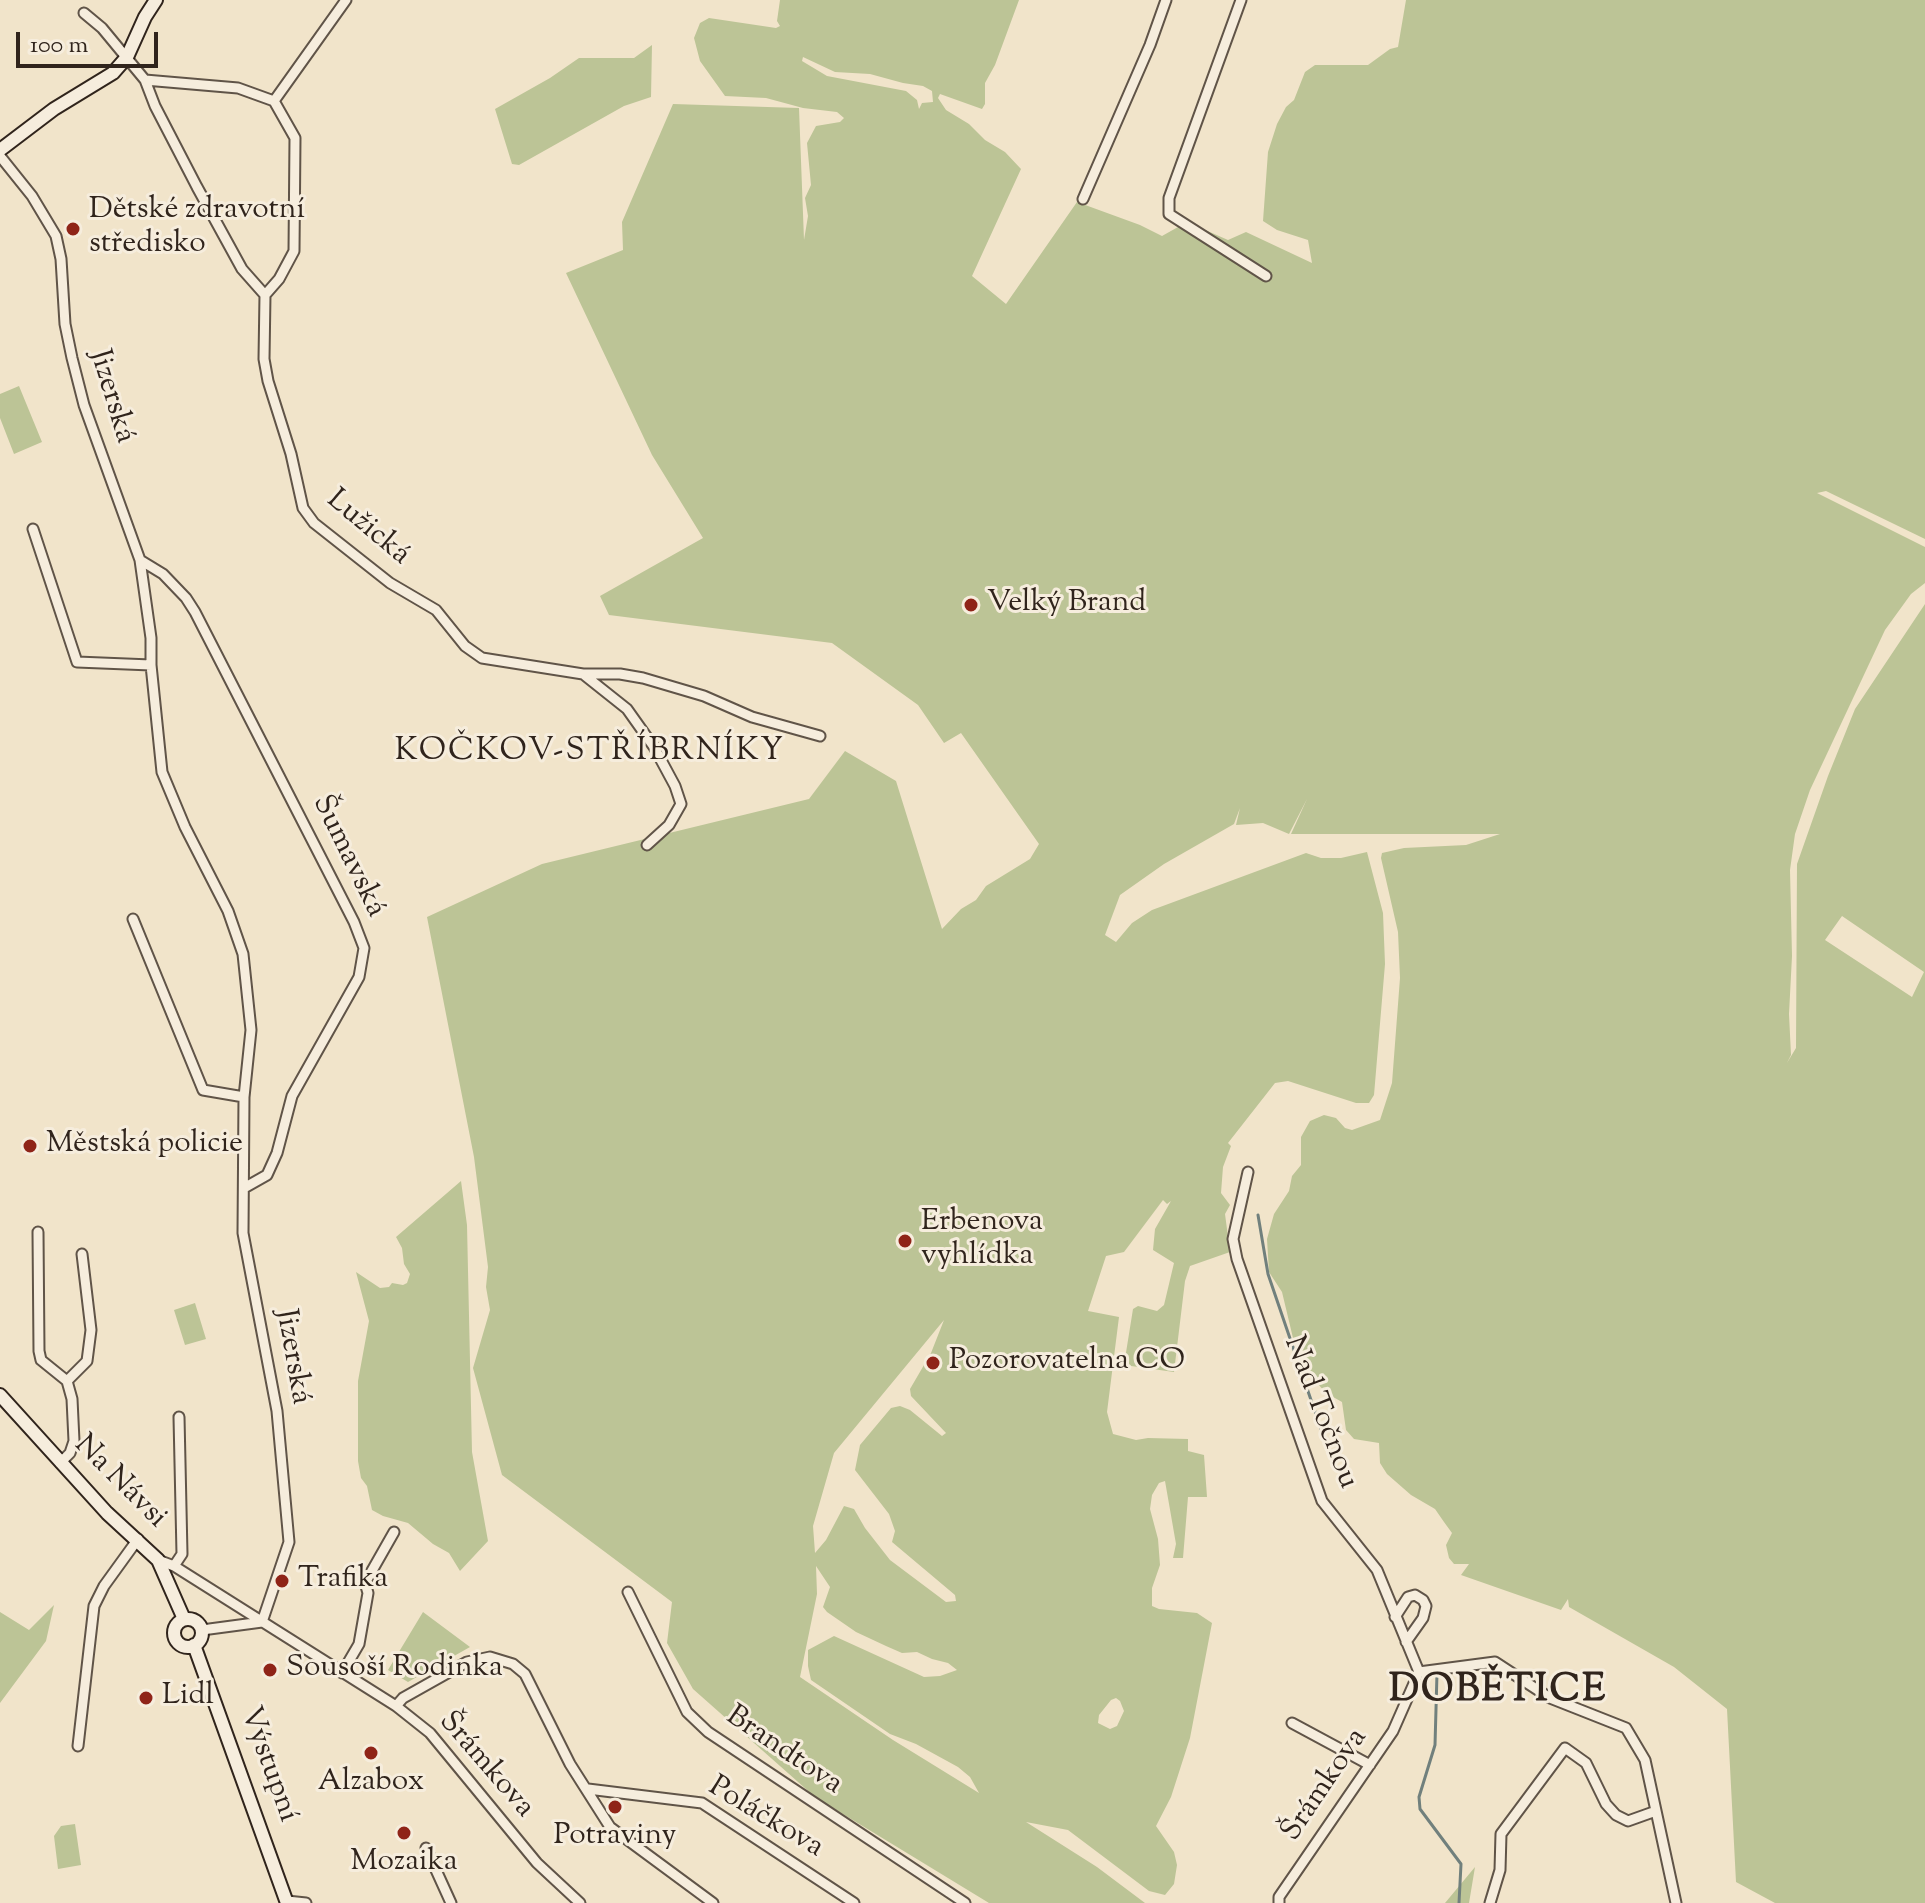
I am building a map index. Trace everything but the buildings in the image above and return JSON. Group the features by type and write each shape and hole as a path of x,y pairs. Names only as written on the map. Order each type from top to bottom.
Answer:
{"street":[{"path":"0,150 54,109 113,73 127,57 156,0"},
{"path":"274,101 346,0"},
{"path":"1083,199 1150,45 1166,0"},
{"path":"1241,0 1169,198 1169,214 1266,276"},
{"path":"84,13 102,28 145,80 155,106 242,269 265,295 279,279 294,251 295,138 274,101 238,88 145,80"},
{"name":"Jizerská","path":"0,156 32,196 56,236 61,259 65,324 84,405 140,560 151,638 162,772 185,827 228,911 243,954 251,1030 244,1097 243,1233 277,1411 289,1542 262,1622"},
{"name":"Lužická","path":"265,295 264,359 303,508 314,523 390,583 436,610 465,646 476,654 506,663 583,674 620,674 675,686 752,717 820,736"},
{"path":"33,529 77,662 151,665"},
{"name":"Šumavská","path":"140,560 163,574 195,612 348,910 364,948 359,977 292,1096 277,1153 267,1175 244,1188"},
{"path":"583,674 627,709 654,747 675,786 681,804 669,825 647,845"},
{"path":"133,919 203,1090 244,1097"},
{"name":"Nad Točnou","path":"1248,1172 1233,1239 1237,1259 1322,1501 1377,1570 1419,1672"},
{"path":"38,1232 39,1351 41,1360 67,1381 72,1399 74,1441 70,1453 60,1463"},
{"path":"67,1381 87,1361 91,1330 82,1254"},
{"name":"Na Návsi","path":"0,1395 107,1513 158,1560 184,1619"},
{"path":"174,1566 182,1554 179,1417"},
{"path":"342,1673 359,1644 368,1593 365,1583 394,1532"},
{"path":"78,1746 94,1606 104,1586 138,1539"},
{"name":"Šrámkova","path":"158,1560 174,1566 396,1706 430,1733 537,1863 580,1903"},
{"name":"Brandtova","path":"628,1592 687,1712 708,1732 965,1903"},
{"path":"1395,1617 1408,1597 1415,1595 1426,1606 1423,1618 1406,1642"},
{"path":"184,1619 195,1620 202,1630 200,1641 194,1645 183,1645 175,1635 175,1629 184,1619"},
{"path":"202,1630 262,1622"},
{"name":"Výstupní","path":"194,1645 287,1902"},
{"path":"396,1706 403,1698 467,1662 490,1657 513,1664 525,1674 570,1764 610,1827 713,1903"},
{"path":"1419,1672 1495,1662 1550,1698 1626,1728 1645,1760 1676,1903"},
{"name":"Šrámkova","path":"1279,1903 1279,1897 1393,1731 1419,1672"},
{"path":"1292,1723 1370,1765"},
{"path":"1490,1903 1500,1870 1501,1834 1565,1748 1586,1763 1606,1804 1616,1815 1628,1821 1656,1811"},
{"name":"Poláčkova","path":"588,1789 702,1803 854,1903"},
{"path":"426,1848 451,1903"},
{"path":"287,1902 306,1903"}],"green space":[{"path":"780,0 1019,0 995,65 985,83 985,104 982,109 940,94 938,98 946,110 1005,152 1021,169 972,276 1006,304 1077,202 1162,236 1187,222 1228,240 1246,232 1312,263 1308,240 1277,230 1263,221 1268,152 1277,124 1286,107 1294,100 1305,72 1315,65 1368,65 1390,49 1398,47 1406,0 1925,0 1925,539 1826,491 1817,493 1925,547 1925,583 1911,594 1885,630 1810,790 1795,834 1790,870 1791,1055 1787,1063 1796,1048 1797,864 1855,709 1925,604 1925,1903 1775,1903 1736,1882 1727,1709 1674,1667 1569,1607 1568,1599 1561,1610 1461,1575 1469,1564 1454,1564 1449,1558 1446,1545 1452,1533 1435,1509 1411,1495 1387,1474 1380,1463 1379,1443 1354,1439 1346,1430 1342,1402 1326,1393 1317,1383 1293,1338 1282,1292 1269,1272 1267,1239 1274,1214 1289,1191 1292,1176 1301,1165 1301,1137 1310,1121 1324,1115 1336,1118 1345,1128 1352,1130 1380,1120 1392,1083 1400,978 1398,932 1382,853 1404,848 1466,845 1500,834 1291,834 1307,799 1289,834 1263,823 1236,825 1240,808 1234,824 1164,864 1120,895 1105,935 1116,942 1132,923 1152,910 1306,853 1321,858 1341,858 1367,852 1383,913 1385,964 1374,1095 1369,1103 1356,1103 1288,1081 1275,1083 1228,1143 1231,1146 1223,1167 1221,1193 1230,1205 1225,1214 1230,1252 1190,1266 1185,1281 1174,1372 1124,1365 1133,1309 1138,1306 1157,1311 1164,1305 1174,1263 1153,1250 1155,1229 1171,1201 1167,1204 1163,1200 1124,1252 1106,1256 1088,1311 1119,1317 1107,1412 1113,1434 1136,1440 1188,1439 1188,1451 1204,1455 1207,1497 1188,1497 1183,1558 1173,1558 1176,1544 1165,1481 1159,1483 1152,1495 1150,1509 1158,1539 1160,1565 1152,1588 1152,1606 1197,1613 1212,1623 1190,1738 1171,1797 1156,1826 1174,1852 1177,1865 1174,1884 1165,1895 1149,1891 1068,1830 1026,1822 1097,1867 1145,1903 989,1903 815,1797 693,1689 667,1643 672,1602 502,1475 473,1368 490,1310 486,1287 488,1267 474,1157 427,917 542,864 809,799 845,751 896,781 942,929 961,909 976,900 986,886 1030,859 1039,844 961,733 944,743 918,705 832,643 609,615 600,596 703,538 652,455 566,273 623,250 622,222 673,104 799,108 804,240 808,216 805,198 811,185 807,143 816,126 840,122 844,118 837,112 803,108 766,98 725,96 700,61 694,38 700,23 709,18 776,28 780,26 777,21","holes":["803,57 835,72 870,74 923,86 932,91 933,102 922,103 919,109 917,100 906,91 827,76 802,61","1842,916 1924,972 1912,997 1825,940","944,1320 931,1353 910,1389 911,1396 946,1433 942,1436 910,1410 900,1406 891,1408 860,1445 855,1470 889,1514 895,1531 892,1542 955,1595 956,1601 946,1602 890,1560 854,1509 844,1506 826,1540 815,1553 813,1526 834,1453","816,1566 830,1587 823,1607 827,1612 856,1632 886,1646 902,1653 917,1652 948,1663 957,1670 924,1677 834,1636 808,1650 811,1680 890,1734 958,1767 970,1777 979,1793 800,1677 817,1594","1116,1698 1124,1711 1117,1726 1110,1729 1098,1723 1099,1715"]},
{"path":"652,45 651,97 624,106 519,165 512,164 495,109 579,58 634,58"},
{"path":"19,386 42,442 14,454 0,418 0,394"},
{"path":"461,1181 467,1225 472,1452 488,1541 460,1571 449,1553 408,1523 372,1510 358,1461 358,1381 369,1321 356,1272 380,1288 389,1287 392,1283 407,1283 410,1274 396,1237"},
{"path":"195,1303 206,1339 185,1345 174,1310"},
{"path":"54,1605 46,1641 0,1703 0,1612 29,1630"},
{"path":"423,1612 470,1647 408,1682 388,1670"},
{"path":"75,1824 81,1865 58,1869 54,1836 61,1826"},
{"path":"1475,1867 1469,1903 1445,1903"}],"waterway":[{"path":"1258,1215 1268,1274 1325,1441"},
{"path":"1437,1673 1435,1745 1419,1797 1420,1809 1461,1864 1459,1903"}],"place":[{"name":"Dětské zdravotní středisko","path":"73,229"},
{"name":"Velký Brand","path":"971,605"},
{"name":"Městská policie","path":"30,1146"},
{"name":"Erbenova vyhlídka","path":"905,1241"},
{"name":"Pozorovatelna CO","path":"933,1363"},
{"name":"Trafika","path":"282,1581"},
{"name":"Sousoší Rodinka","path":"270,1670"},
{"name":"Lidl","path":"146,1698"},
{"name":"Alzabox","path":"371,1753"},
{"name":"Potraviny","path":"615,1807"},
{"name":"Mozaika","path":"404,1833"}],"district":[{"name":"KOČKOV-STŘÍBRNÍKY","path":"590,754"},
{"name":"DOBĚTICE","path":"1498,1694"}]}
